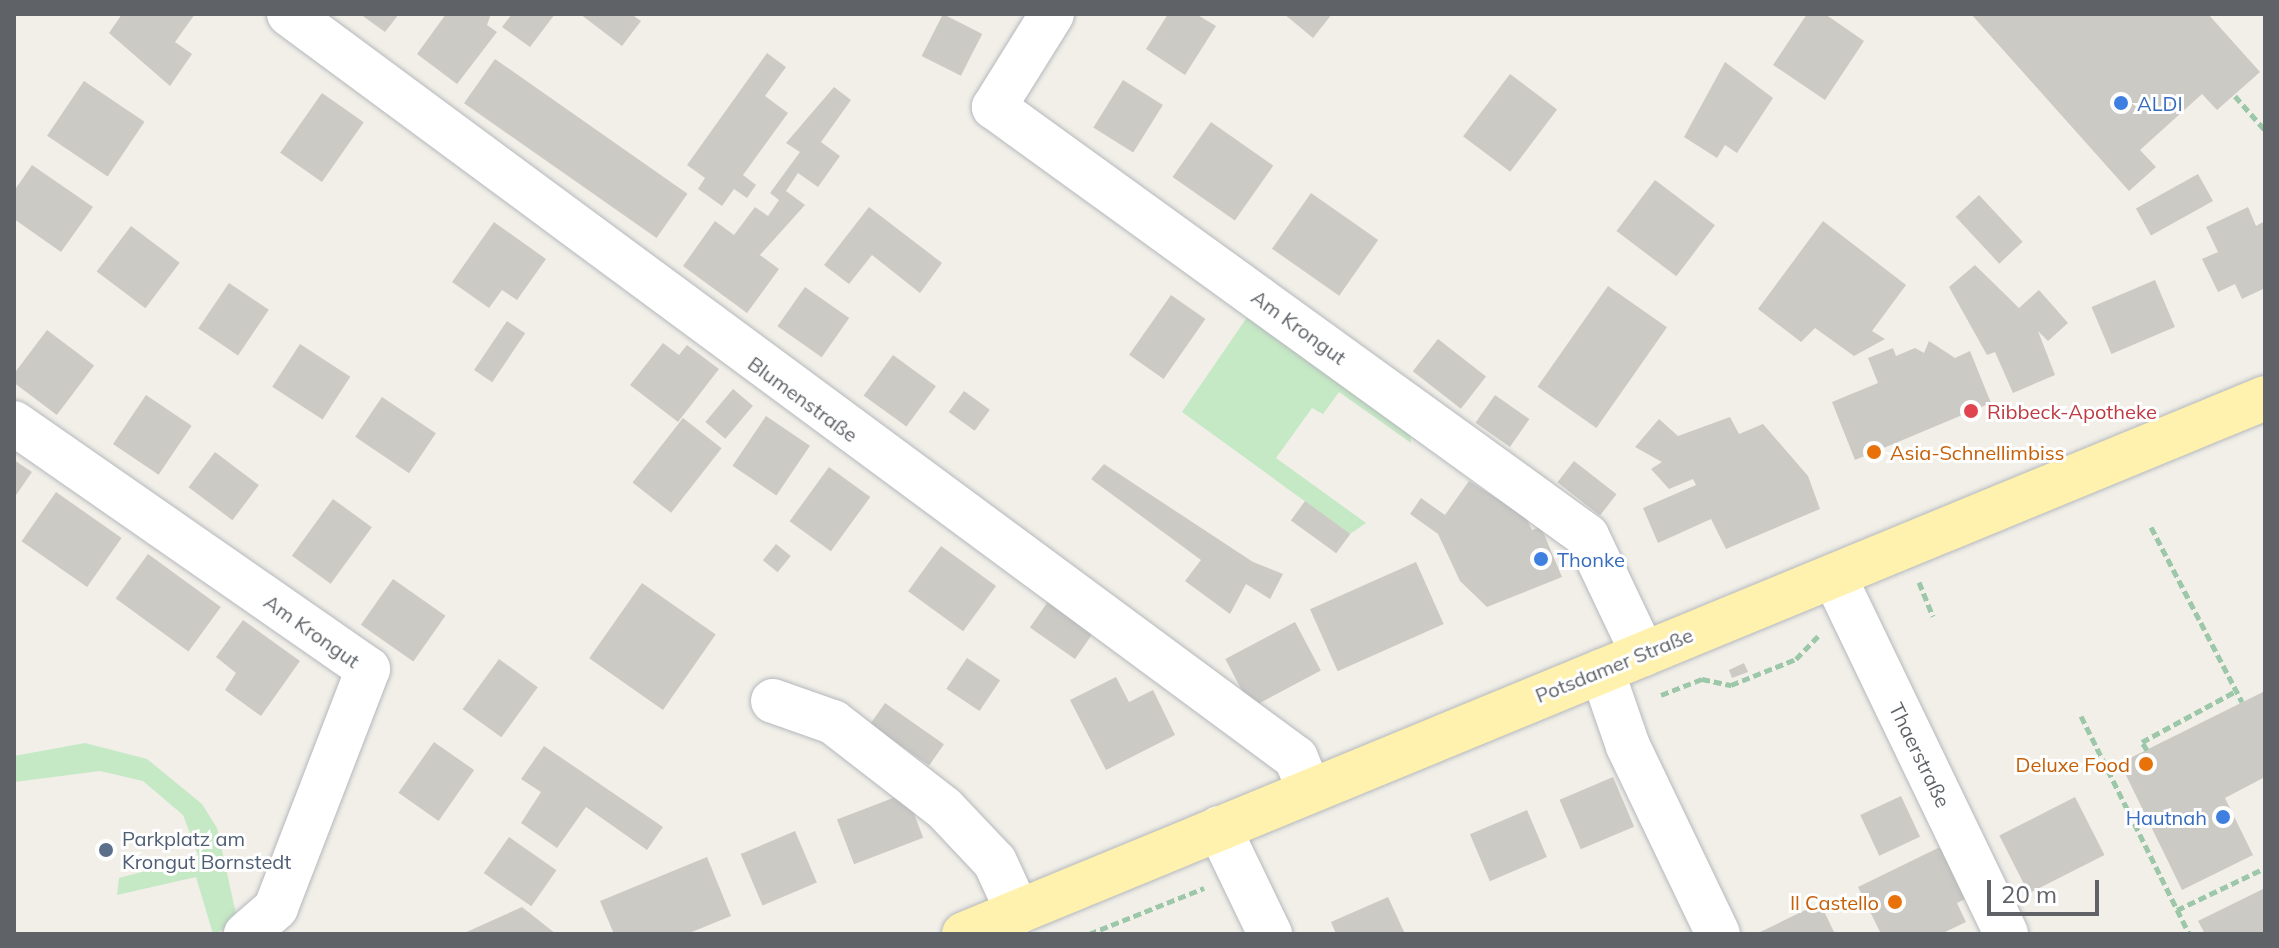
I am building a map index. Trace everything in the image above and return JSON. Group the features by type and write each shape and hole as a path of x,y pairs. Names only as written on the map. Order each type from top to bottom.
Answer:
{"main road":[{"name":"Potsdamer Straße","path":"964,934 1308,788 1602,671 2265,398"}],"street":[{"name":"Blumenstraße","path":"289,14 1296,758 1308,788"},
{"name":"Am Krongut","path":"1052,14 994,107 1587,536 1643,654"},
{"name":"Am Krongut","path":"14,423 368,669 276,908 246,934"},
{"name":"Thaerstraße","path":"1834,576 2006,934"},
{"path":"1602,671 1617,713 1718,934"},
{"path":"773,701 833,722 944,808 995,862 1018,912"},
{"path":"1219,828 1270,934"}],"path":[{"path":"2235,96 2265,130"},
{"path":"2151,527 2242,702"},
{"path":"1919,581 1933,616"},
{"path":"1617,713 1702,679 1731,685 1796,659 1828,625"},
{"path":"2147,750 2142,742 2236,691"},
{"path":"2081,716 2189,934"},
{"path":"2177,910 2265,868"},
{"path":"1089,934 1241,873"}],"green space":[{"path":"1250,313 1410,426 1411,443 1339,392 1323,414 1312,408 1276,458 1366,523 1350,534 1182,412"},
{"path":"85,743 147,759 202,804 217,828 238,923 213,934 196,877 117,895 119,878 199,857 183,815 143,781 100,771 14,782 14,756"}],"building":[{"path":"122,14 195,14 175,42 192,54 170,86 109,33"},
{"path":"360,14 399,14 385,32"},
{"path":"446,14 491,14 487,25 497,32 457,84 417,54"},
{"path":"512,14 555,14 530,47 502,27"},
{"path":"580,14 631,14 641,21 622,46"},
{"path":"943,14 982,34 961,76 922,56"},
{"path":"1168,14 1196,14 1216,26 1185,75 1146,49"},
{"path":"1284,14 1332,14 1313,38"},
{"path":"1807,14 1825,14 1864,41 1825,100 1773,65"},
{"name":"ALDI","path":"1971,14 2208,14 2260,72 2217,110 2202,94 2140,150 2156,167 2129,191"},
{"path":"767,53 786,67 765,96 788,113 743,175 756,185 747,198 734,189 722,206 698,189 705,178 687,165"},
{"path":"495,59 688,194 657,238 464,103"},
{"path":"1725,62 1773,98 1737,153 1725,145 1717,158 1684,137"},
{"path":"1510,74 1557,110 1510,172 1463,136"},
{"path":"1123,80 1163,105 1133,152 1093,127"},
{"path":"84,81 145,122 108,177 47,136"},
{"path":"834,87 851,100 821,142 840,156 818,187 798,173 786,191 805,205 760,255 779,269 747,313 683,266 715,221 734,235 755,207 768,216 779,200 770,193 800,152 786,143"},
{"path":"322,93 364,122 322,182 280,153"},
{"path":"1211,122 1273,166 1235,220 1173,177"},
{"path":"32,165 93,207 61,252 14,219 14,191"},
{"path":"2198,174 2213,201 2151,236 2136,208"},
{"path":"1655,180 1715,225 1676,276 1616,231"},
{"path":"1311,193 1378,240 1339,296 1272,249"},
{"path":"1979,195 2023,242 1999,264 1956,217"},
{"path":"869,207 942,263 920,293 872,255 849,284 824,265"},
{"path":"2248,207 2256,226 2265,221 2265,288 2242,299 2235,284 2218,292 2202,259 2218,252 2206,227"},
{"path":"1823,221 1906,285 1872,331 1885,339 1854,356 1815,328 1801,342 1758,309"},
{"path":"494,222 546,259 517,300 502,290 489,308 452,282"},
{"path":"131,226 180,263 145,308 97,272"},
{"path":"1975,265 2019,308 2039,290 2068,323 2048,341 2038,331 2055,375 2013,393 1995,352 1987,355 1949,287"},
{"path":"2155,280 2175,327 2111,354 2091,307"},
{"path":"229,283 269,310 238,355 198,329"},
{"path":"1608,286 1667,327 1596,428 1537,387"},
{"path":"805,287 849,318 822,357 777,326"},
{"path":"1171,295 1205,319 1164,379 1129,355"},
{"path":"507,321 525,333 492,382 474,370"},
{"path":"47,330 94,366 57,415 14,383 14,374"},
{"path":"1438,339 1486,377 1461,409 1413,371"},
{"path":"1929,341 1955,358 1970,351 1991,403 1855,460 1832,402 1878,383 1868,358 1893,348 1896,356 1915,348 1924,353"},
{"path":"663,343 679,355 687,345 719,369 678,422 630,385"},
{"path":"300,344 350,377 323,419 272,387"},
{"path":"893,355 936,386 906,427 864,395"},
{"path":"733,389 753,406 725,439 705,422"},
{"path":"964,391 990,410 975,431 949,412"},
{"path":"146,395 192,426 159,475 113,444"},
{"path":"1495,395 1529,419 1510,447 1475,423"},
{"path":"382,397 436,433 409,473 355,437"},
{"path":"766,416 810,446 776,495 732,466"},
{"path":"1730,417 1739,434 1763,424 1808,476 1820,509 1726,549 1711,519 1658,543 1643,508 1696,485 1693,479 1669,489 1651,469 1662,462 1635,447 1659,419 1678,436"},
{"path":"683,418 722,448 671,513 633,483"},
{"path":"215,452 259,485 232,520 189,487"},
{"path":"14,460 32,472 14,498"},
{"path":"1574,461 1617,494 1600,516 1557,482"},
{"path":"1104,464 1253,562 1283,574 1270,599 1246,584 1230,614 1185,581 1201,560 1091,479"},
{"path":"829,467 870,497 831,551 790,521"},
{"path":"1469,481 1525,516 1532,530 1541,527 1562,577 1487,607 1460,581 1438,534 1410,514 1421,498 1445,515"},
{"path":"56,492 122,538 87,587 22,541"},
{"path":"333,499 372,527 331,584 292,556"},
{"path":"1305,501 1350,534 1336,553 1291,520"},
{"path":"776,544 791,556 778,572 763,560"},
{"path":"941,546 996,586 963,631 908,591"},
{"path":"148,554 221,607 188,651 116,598"},
{"path":"1416,562 1444,624 1338,671 1310,609"},
{"path":"393,579 445,616 413,662 361,625"},
{"path":"642,583 716,635 663,710 589,658"},
{"path":"1054,593 1099,625 1075,659 1030,627"},
{"path":"243,620 300,661 261,716 225,690 236,673 216,657"},
{"path":"1295,622 1321,671 1251,708 1225,659"},
{"path":"967,658 1000,680 979,711 946,689"},
{"path":"499,659 538,687 501,737 463,709"},
{"path":"1744,663 1748,672 1732,678 1729,670"},
{"path":"1116,677 1129,702 1153,690 1175,735 1106,770 1070,700"},
{"path":"2265,691 2265,777 2225,798 2253,855 2182,890 2120,763"},
{"path":"885,703 944,744 929,766 870,724"},
{"path":"434,742 474,770 439,821 398,793"},
{"path":"544,746 663,827 647,850 586,807 557,848 521,823 541,792 521,779"},
{"path":"1613,777 1634,827 1581,849 1560,800"},
{"path":"906,793 923,838 854,864 837,820"},
{"path":"1901,796 1920,837 1879,856 1860,815"},
{"path":"2075,797 2105,855 2029,894 1999,836"},
{"path":"1527,810 1547,857 1490,881 1470,834"},
{"path":"795,831 817,883 763,906 741,854"},
{"path":"509,837 557,870 531,906 484,873"},
{"path":"1940,847 1965,899 1957,903 1966,922 1941,934 1881,934 1858,887"},
{"path":"707,857 731,916 687,934 614,934 600,901"},
{"path":"2265,888 2265,934 2205,934 2198,921"},
{"path":"1388,897 1405,934 1336,934 1331,922"},
{"path":"1820,903 1835,934 1756,934"},
{"path":"522,907 556,934 462,934"}],"place":[{"name":"ALDI","path":"2121,103"},
{"name":"Ribbeck-Apotheke","path":"1971,411"},
{"name":"Asia-Schnellimbiss","path":"1874,452"},
{"name":"Thonke","path":"1541,559"},
{"name":"Deluxe Food","path":"2146,764"},
{"name":"Hautnah","path":"2223,817"},
{"name":"Parkplatz am Krongut Bornstedt","path":"106,850"},
{"name":"Il Castello","path":"1895,902"}]}
